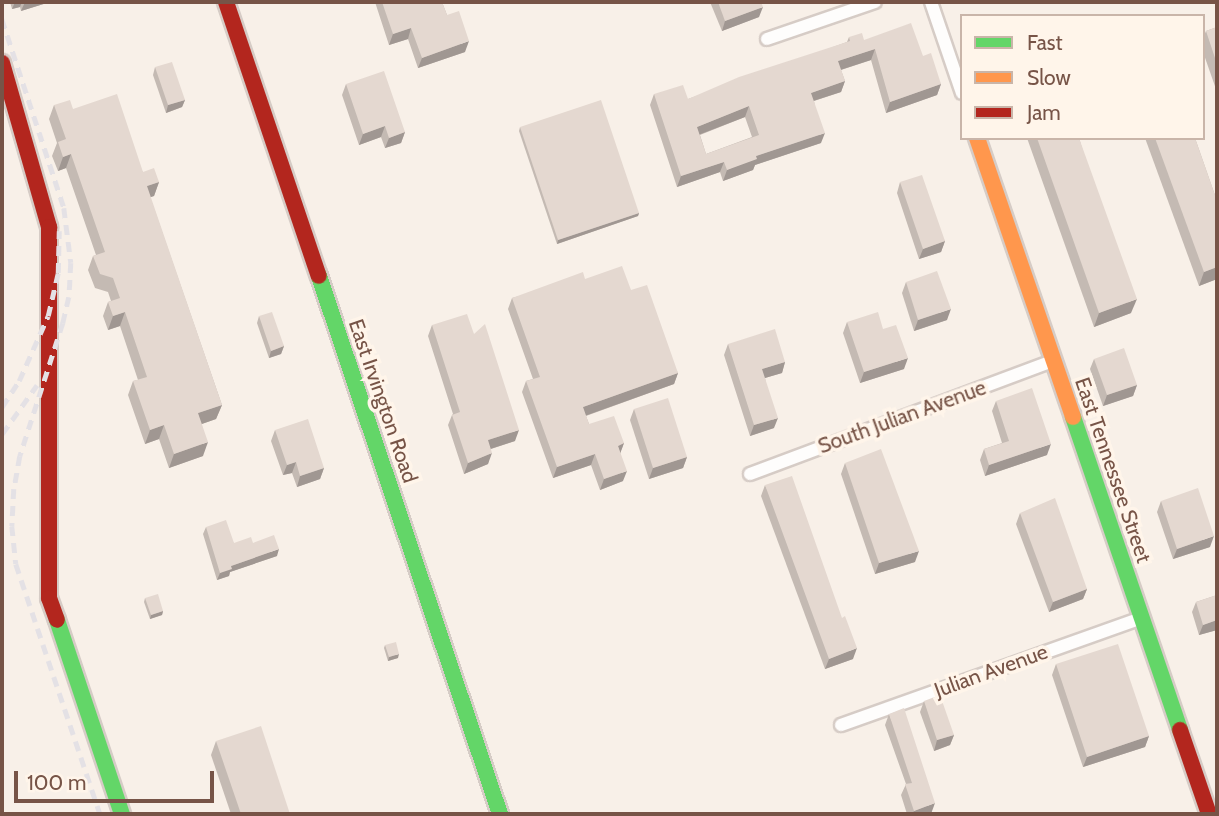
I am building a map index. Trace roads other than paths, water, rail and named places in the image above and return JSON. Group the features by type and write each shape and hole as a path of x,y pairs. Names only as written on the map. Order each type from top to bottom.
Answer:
{"street":[{"name":"East Irvington Road","path":"226,2 500,814"},
{"path":"767,39 875,2"},
{"path":"931,2 960,87"},
{"path":"2,63 48,227 49,598 122,814"},
{"name":"East Tennessee Street","path":"978,140 1209,814"},
{"name":"South Julian Avenue","path":"750,474 1054,361"},
{"name":"Julian Avenue","path":"841,725 1141,618"}],"railway":[{"path":"2,19 64,208 71,263 69,297 63,323 20,456 14,489 12,526 16,564 100,814"},
{"path":"2,407 19,381 48,316 58,273 59,231"},
{"path":"2,434 37,385"}]}
